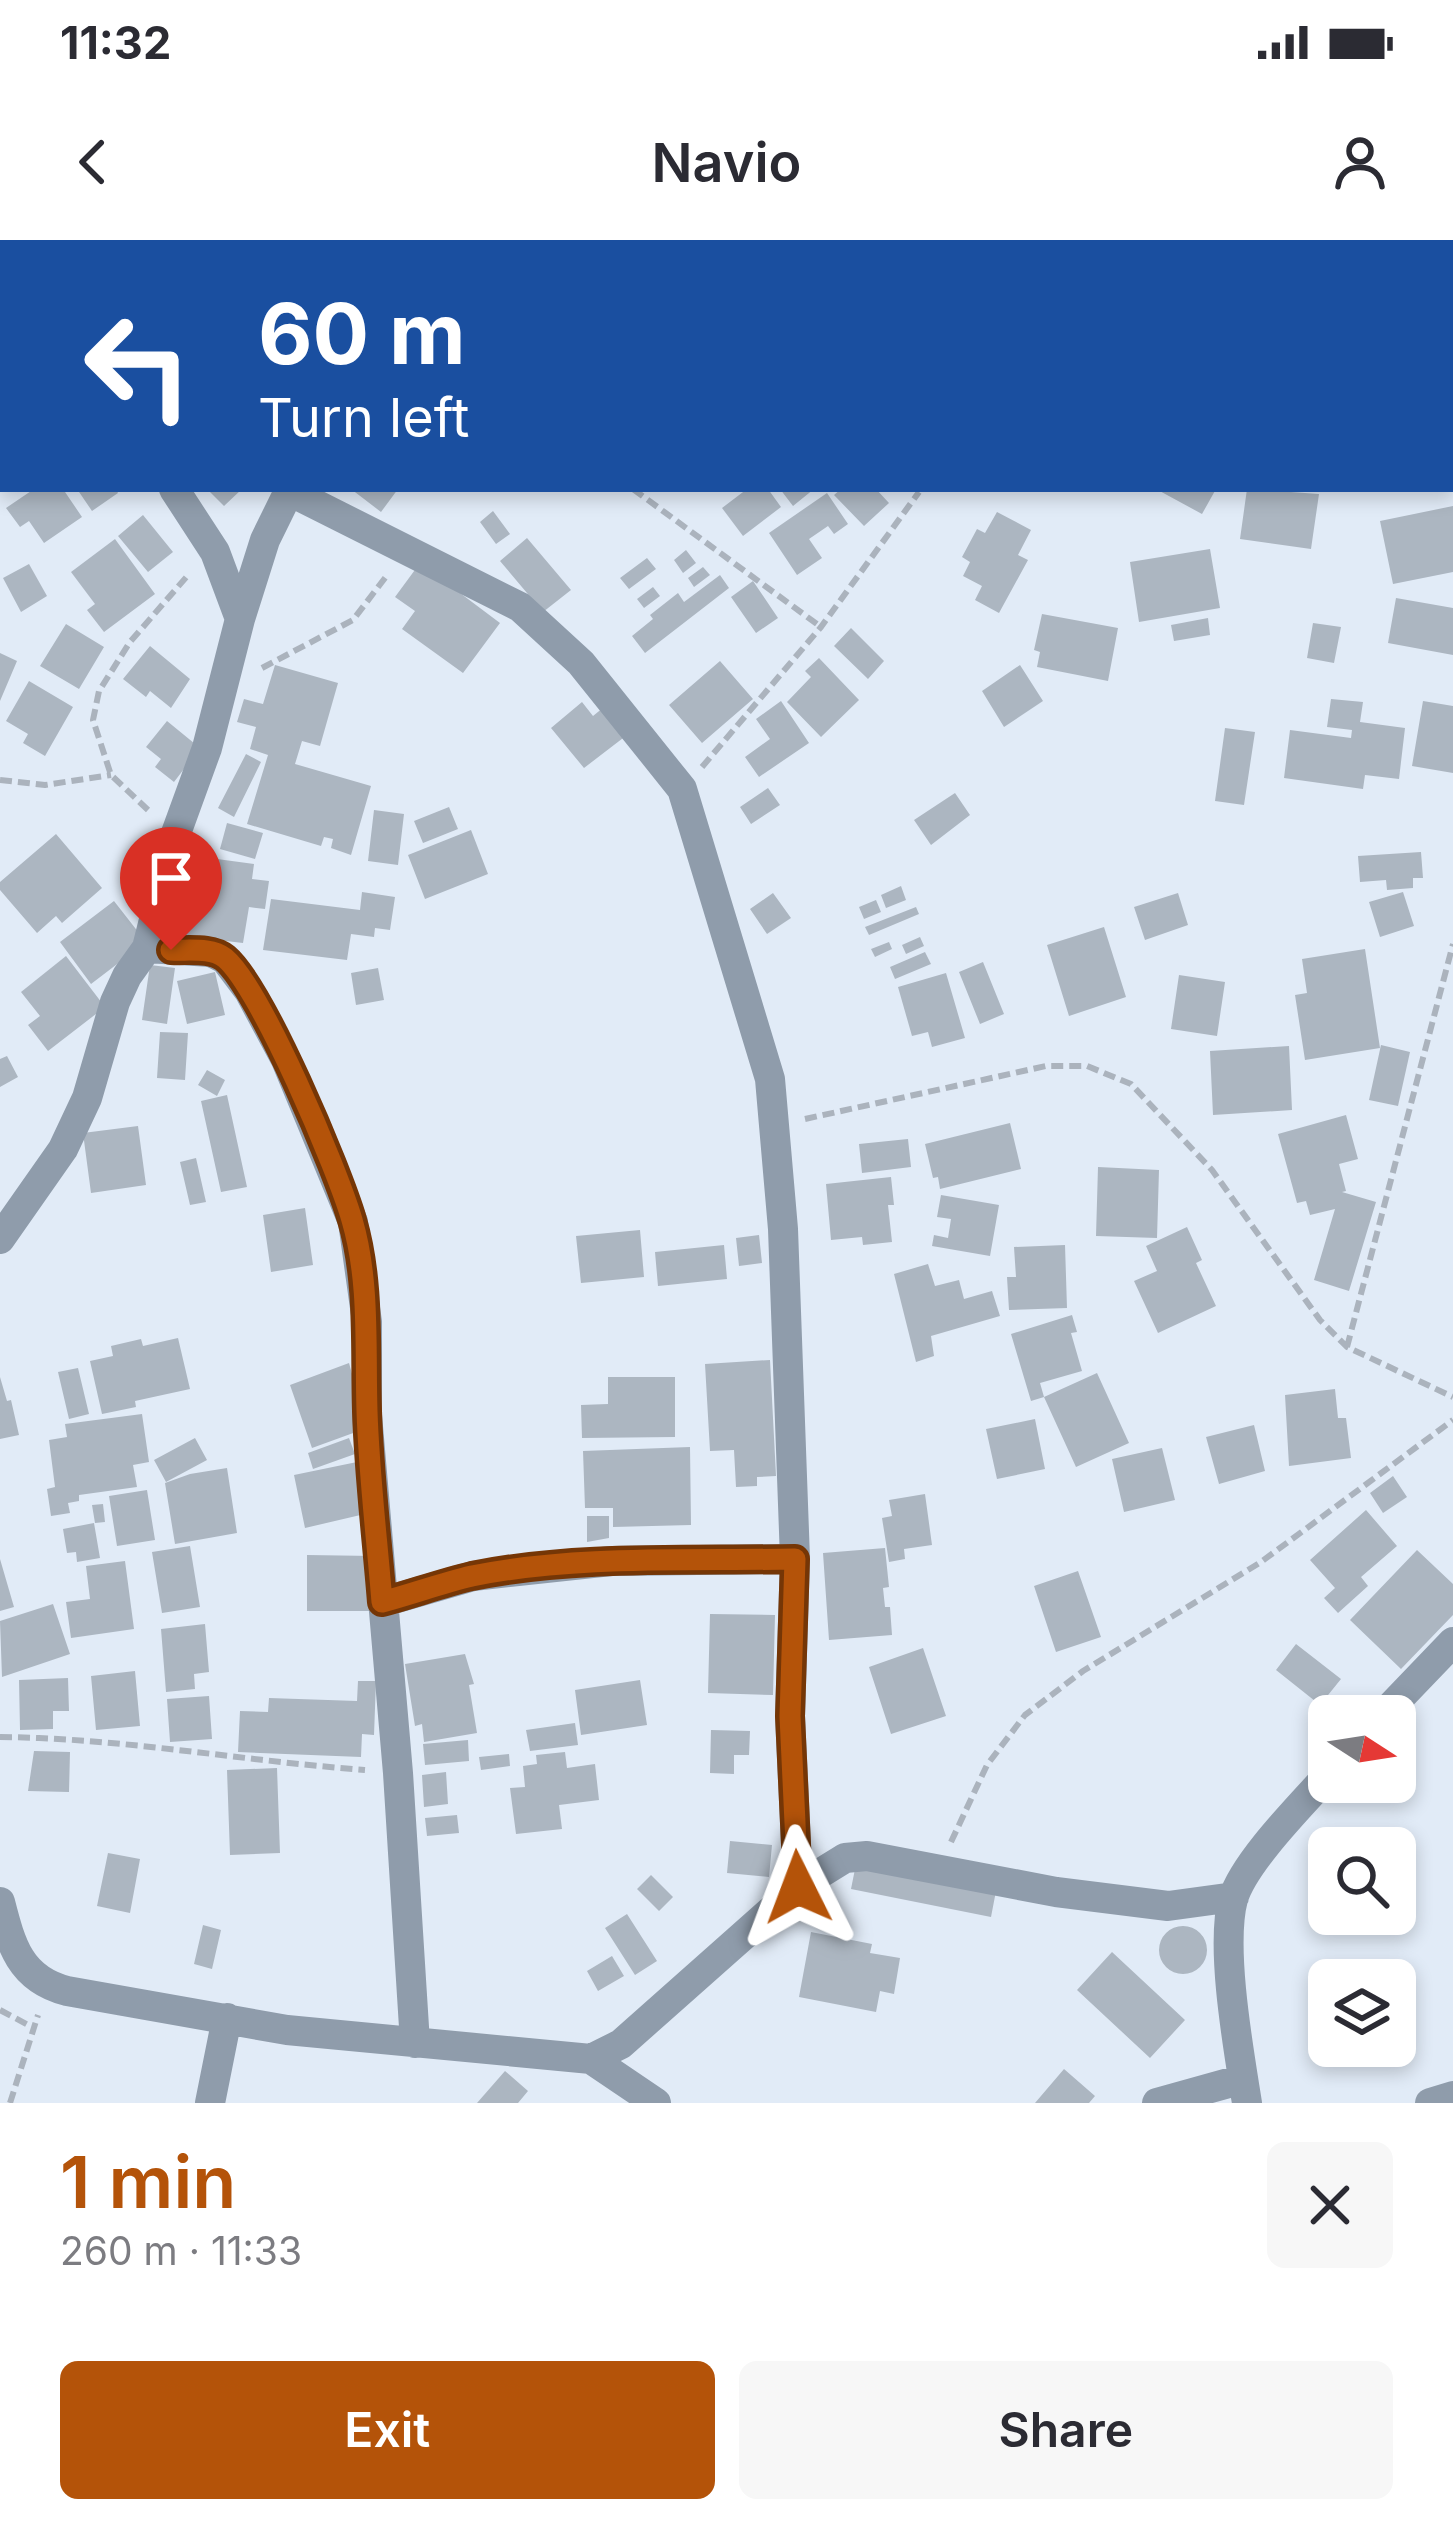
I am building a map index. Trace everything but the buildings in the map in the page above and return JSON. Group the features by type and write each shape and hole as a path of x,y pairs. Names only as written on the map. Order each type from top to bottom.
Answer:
{"street":[{"path":"176,492 215,553 240,619"},
{"path":"0,1239 63,1149 87,1098 115,1002 147,948 240,619 266,540 289,492"},
{"path":"294,492 520,607 581,663 682,789 770,1079 776,1126 795,1559 790,1716 798,1887"},
{"path":"147,948 211,952 225,958 286,1060 353,1222 367,1322 367,1414 415,2043"},
{"path":"382,1602 473,1576 611,1561 795,1559"},
{"path":"1402,1695 1453,1642"},
{"path":"1157,2103 1245,2091 1230,1946 1234,1898 1268,1844 1308,1798"},
{"path":"590,2059 621,2044 798,1887 845,1858 867,1856 1056,1892 1168,1906 1234,1898"},
{"path":"0,1902 11,1947 22,1966 47,1986 286,2030 590,2059 656,2103"},
{"path":"210,2103 227,2018"},
{"path":"1430,2103 1453,2096"}],"path":[{"path":"637,492 821,627"},
{"path":"682,789 821,627 919,492"},
{"path":"216,700 288,651 352,620 388,572 412,551"},
{"path":"175,836 111,775 93,720 99,691 130,642 176,585 215,553"},
{"path":"0,780 45,785 111,775"},
{"path":"1347,1347 1453,944"},
{"path":"776,1126 1025,1070 1087,1066 1131,1084 1212,1170 1320,1320 1347,1347 1453,1397"},
{"path":"938,1870 987,1766 1025,1715 1083,1671 1261,1562 1453,1420"},
{"path":"0,1737 63,1738 398,1773"},
{"path":"10,2103 47,1986"},
{"path":"0,2010 34,2029"}],"route":[{"path":"171,950 211,952 225,958 248,991 286,1060 353,1222 367,1322 367,1414 382,1602 473,1576 611,1561 795,1559 790,1716 798,1887"}]}
